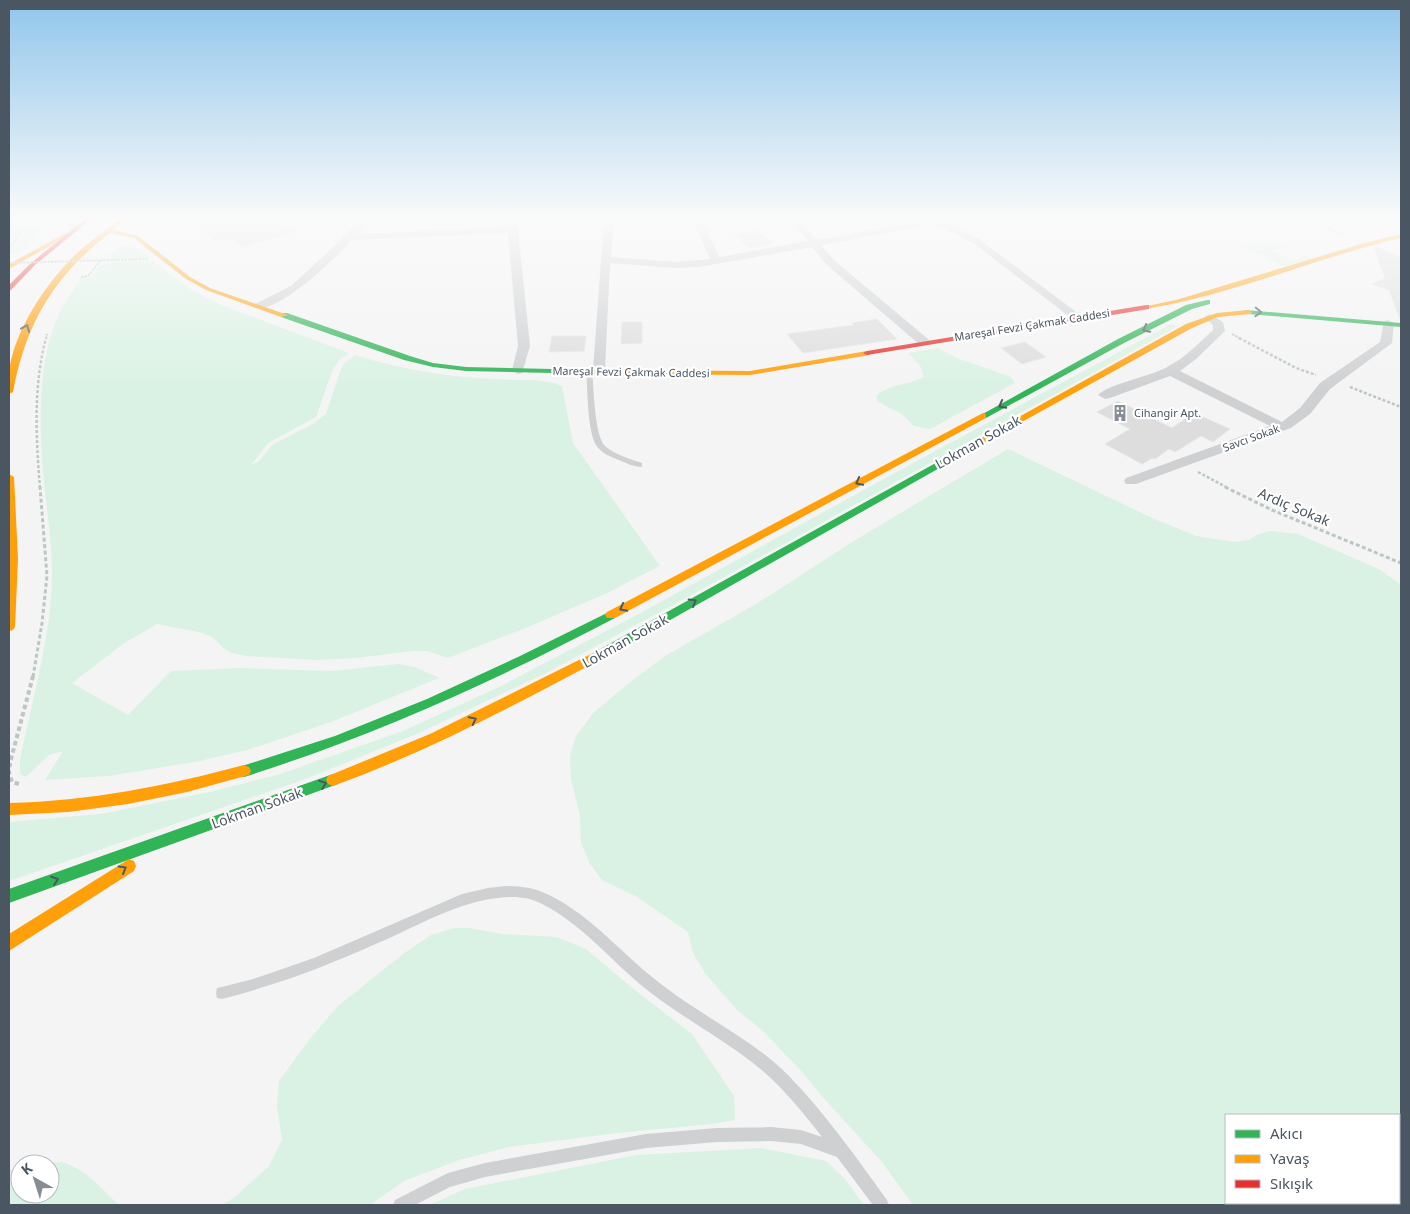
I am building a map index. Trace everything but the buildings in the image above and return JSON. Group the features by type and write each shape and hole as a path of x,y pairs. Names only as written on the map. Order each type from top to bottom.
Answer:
{"main road":[{"path":"9,289 21,277"},
{"path":"9,392 11,375 20,343 31,315 59,277"},
{"name":"Mareşal Fevzi Çakmak Caddesi","path":"188,277 198,284 226,296 432,365 466,369 594,370 695,374 750,373 798,366 924,342 1177,302 1260,277"},
{"path":"1189,307 1220,301"},
{"path":"1177,302 1210,317 1235,312 1262,312 1394,324"},
{"path":"1236,302 1401,315"},
{"name":"Lokman Sokak","path":"9,809 75,805 193,785 297,756 412,712 579,632 1189,307"},
{"name":"Lokman Sokak","path":"9,896 359,771 440,736 613,648 913,478 1189,326 1210,317"},
{"path":"9,477 13,559 9,628"},
{"path":"9,943 102,881 182,834"}],"street":[{"path":"258,306 295,288 307,277"},
{"path":"517,277 524,346 518,370"},
{"path":"594,370 603,277"},
{"path":"846,277 899,323 924,342"},
{"path":"1023,277 1078,318"},
{"path":"1105,395 1170,371 1194,354 1219,331 1220,328 1210,317"},
{"name":"Savcı Sokak","path":"1132,481 1282,427 1305,411 1332,380 1378,351 1386,343 1394,324"},
{"path":"1170,371 1282,427"}],"lane":[{"path":"594,370 594,426 600,445 613,454 639,465"},
{"path":"222,992 250,986 293,972 462,900 483,893 502,891 533,894 562,910 646,981 746,1049 774,1071 843,1151 882,1205"},
{"path":"400,1205 448,1180 485,1170 646,1141 770,1134 801,1137 843,1151"}],"path":[{"path":"25,786 12,782 9,772 33,673 44,609 47,576 37,452 36,410 39,364 49,328"},
{"path":"1220,328 1296,368 1401,407"},
{"name":"Ardıç Sokak","path":"1182,462 1228,489 1401,562"}],"green space":[{"path":"174,277 193,291 219,304 349,353 340,359 332,371 316,417 268,443 252,464 258,462 272,445 313,424 326,414 341,369 355,355 406,368 441,374 503,380 537,380 562,386 573,443 660,566 605,594 448,658 427,651 317,660 247,656 232,653 223,648 214,638 203,633 157,624 123,644 72,683 128,715 171,671 240,668 332,671 399,664 415,667 439,678 331,722 247,750 200,761 109,776 45,780 63,751 49,755 26,777 20,774 20,760 40,670 51,603 51,553 41,432 44,370 52,331 66,300 81,278"},
{"path":"1171,324 1178,326 675,604 546,673 419,733 311,777 9,881 9,822 101,814 214,791 280,774 403,731 499,687 635,616"},
{"path":"938,348 957,358 1011,377 1015,383 930,429 914,426 902,414 878,402 876,396 887,389 924,377 920,365 908,353"},
{"path":"1008,449 1152,518 1196,536 1235,542 1248,540 1270,531 1298,534 1381,570 1401,585 1401,1205 913,1205 882,1162 802,1072 764,1032 737,1010 705,973 693,953 688,932 637,897 602,880 590,864 581,843 580,816 571,779 570,756 576,736 594,712 665,656 756,604 857,539"},
{"path":"455,928 469,928 502,934 556,937 586,949 692,1034 734,1096 735,1120 509,1147 459,1160 404,1181 370,1205 222,1205 235,1197 269,1166 282,1140 277,1106 279,1081 309,1040 338,1006 403,954 431,935"},
{"path":"761,1148 826,1161 845,1179 864,1205 430,1205 465,1189 636,1155"},
{"path":"60,1162 87,1175 119,1205 9,1205 10,1170 10,1204 60,1204"}],"traffic: fast":[{"path":"983,416 1121,341 1189,307 1207,302"},
{"path":"1248,312 1401,325"},
{"path":"284,315 407,358 433,365 466,369 596,372"},
{"path":"599,655 979,442"},
{"path":"244,771 339,740 385,722 477,682 611,615"},
{"path":"9,896 333,780"}],"traffic: slow":[{"path":"9,392 24,335 42,300 59,277"},
{"path":"186,277 208,289 284,315"},
{"path":"1146,307 1177,302 1260,277"},
{"path":"979,442 1189,326 1217,315 1248,312"},
{"path":"596,372 750,373 867,353"},
{"path":"611,615 983,416"},
{"path":"9,477 13,559 9,627"},
{"path":"333,780 435,738 599,655"},
{"path":"9,809 98,803 187,786 244,771"},
{"path":"9,943 129,866"}],"traffic: jam":[{"path":"9,289 21,277"},
{"path":"867,353 1146,307"}],"place":[{"name":"Cihangir Apt.","path":"1120,413"}]}
